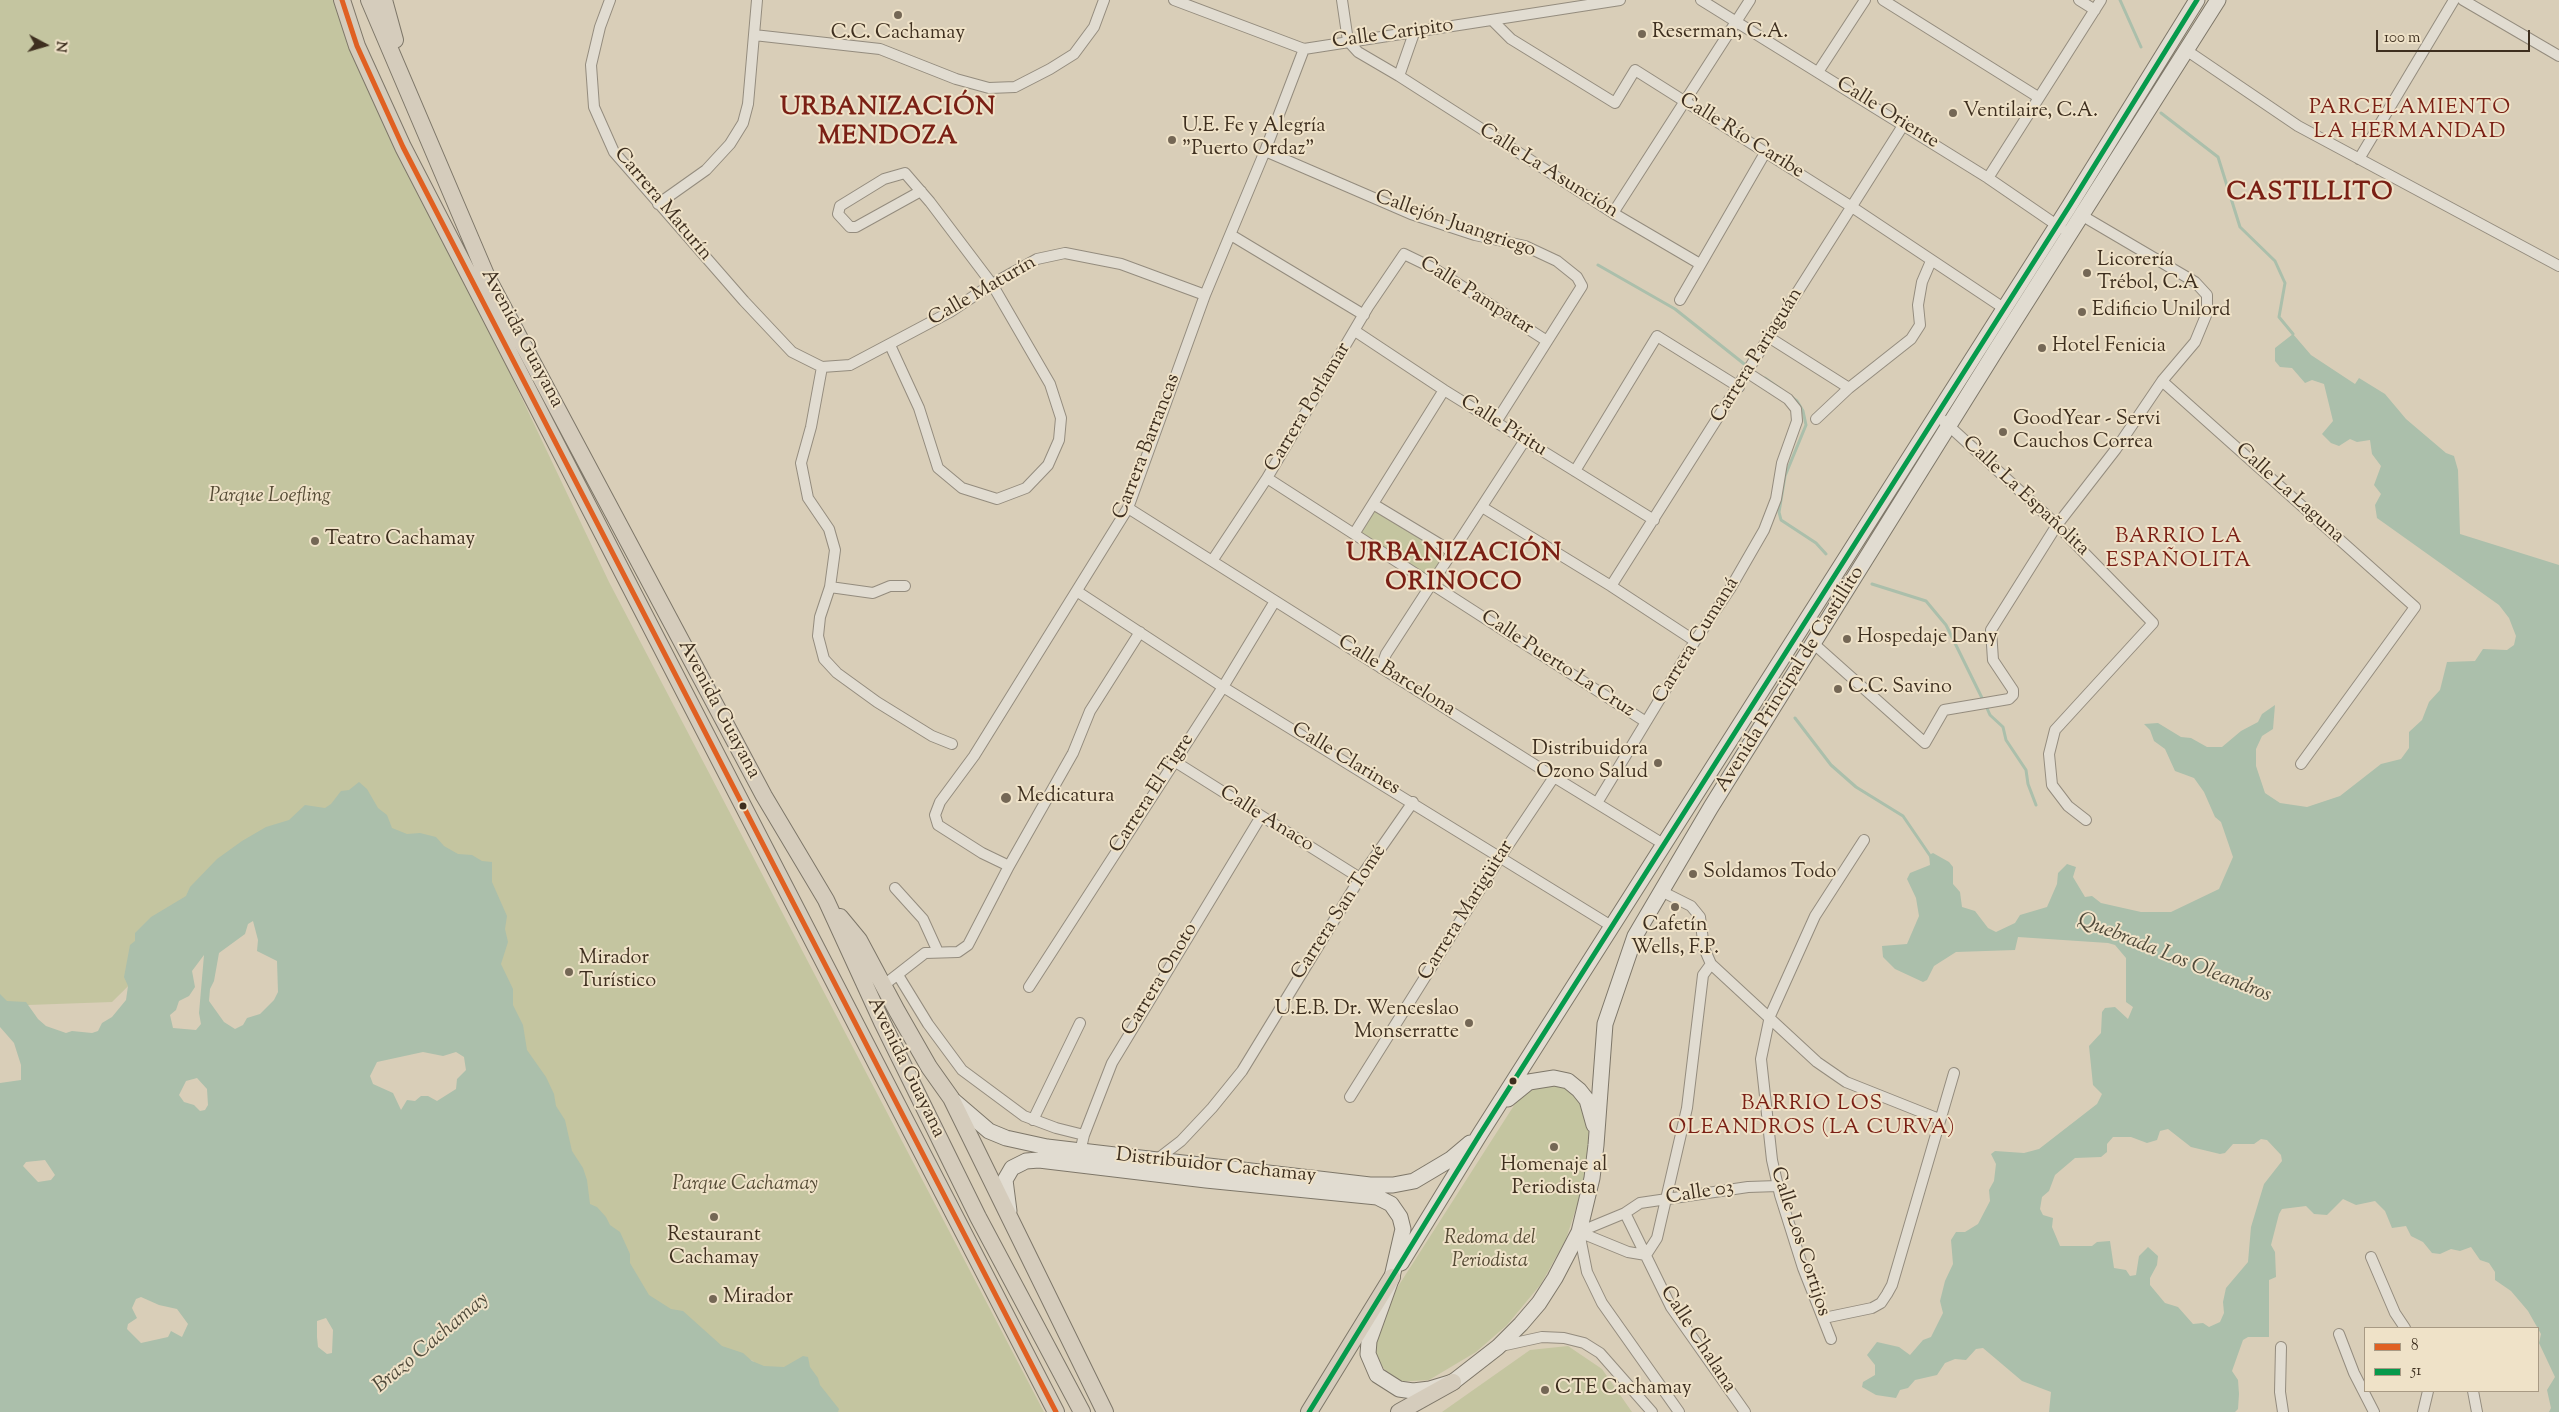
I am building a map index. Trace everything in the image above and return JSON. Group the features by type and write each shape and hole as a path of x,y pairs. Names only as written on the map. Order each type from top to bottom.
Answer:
{"main road":[{"name":"Avenida Guayana","path":"342,0 357,46 403,147 1056,1412"},
{"name":"Avenida Guayana","path":"369,0 487,277 764,796 826,900 882,1022 978,1217 1082,1412"},
{"path":"384,0 415,107"},
{"name":"Avenida Principal de Castillito","path":"1453,1382 1498,1347 1539,1303 1555,1278 1579,1232 1592,1178 1605,1024 1635,936 1661,891 1950,426 2197,0"},
{"name":"Avenida Principal de Castillito","path":"1392,1277 1480,1134 2004,309 2063,230 2081,215 2218,0"},
{"name":"Distribuidor Cachamay","path":"826,900 859,940 929,1067 951,1098 1105,1412"},
{"path":"1480,1134 1516,1092 1530,1082 1557,1078 1568,1081 1587,1100 1592,1116 1596,1145"},
{"name":"Distribuidor Cachamay","path":"951,1098 975,1121 989,1131 1006,1138 1047,1147 1154,1161 1393,1185 1414,1180 1435,1169 1480,1134"},
{"name":"Distribuidor Cachamay","path":"1012,1222 1006,1199 1005,1180 1012,1168 1026,1161 1055,1160 1206,1180 1358,1194 1376,1197 1391,1204 1400,1217 1403,1228 1402,1244 1392,1277"},
{"path":"1392,1277 1369,1341 1368,1354 1377,1375 1399,1389 1413,1391 1430,1389 1453,1382"},
{"path":"1309,1412 1392,1277"},
{"path":"1399,1412 1453,1382"}],"street":[{"name":"Carrera Maturín","path":"610,0 600,27 591,65 594,107 614,152 744,301 792,352 822,367"},
{"path":"658,204 706,170 730,144 742,123 748,104 757,0"},
{"path":"754,34 880,49 956,79 989,88 1015,87 1074,54 1094,27 1104,0"},
{"name":"Calle Caripito","path":"1174,0 1304,50 1348,41 1414,33 1620,0"},
{"path":"1342,0 1348,41"},
{"name":"Calle Oriente","path":"1701,0 1904,124 1988,178 2063,230"},
{"path":"1613,213 1750,0"},
{"path":"1818,72 1865,0"},
{"path":"1883,0 2038,97"},
{"path":"2079,0 2095,10"},
{"path":"1988,178 2101,0"},
{"path":"2359,159 2454,0"},
{"path":"2463,0 2559,56"},
{"name":"Calle Río Caribe","path":"1492,20 1511,39 1615,104 1635,70 1852,207 2004,309"},
{"path":"1399,76 1414,33"},
{"name":"Calle La Asunción","path":"1348,41 1358,52 1399,76 1613,213 1700,264"},
{"name":"Carrera Barrancas","path":"1009,866 982,853 938,825 935,815 940,802 974,756 1078,592 1128,508 1205,295 1265,151 1304,50"},
{"path":"2186,50 2298,126 2559,266"},
{"name":"Carrera Pariaguán","path":"1611,586 1748,373 1904,124"},
{"name":"Callejón Juangriego","path":"1265,151 1411,214 1475,235 1524,246 1556,261 1578,277 1582,286 1547,341"},
{"path":"1680,300 1765,153"},
{"path":"890,345 918,408 938,468 962,488 997,499 1026,488 1048,465 1059,440 1061,418 1050,384 992,284 920,191 905,173 884,179 840,206 838,214 850,227 856,227 920,191"},
{"path":"1814,644 1926,743 1944,710 2009,699 2013,695 2013,690 1993,660 1991,630 2057,525 2116,449 2162,381 2195,342 2207,314 2207,295 2195,282 2081,215"},
{"path":"1231,234 1364,316"},
{"name":"Calle Maturín","path":"822,367 850,364 890,345 950,312 992,284 1037,259 1065,253 1120,264 1205,295"},
{"name":"Carrera Porlamar","path":"1212,560 1267,478 1364,316 1404,254"},
{"name":"Calle Pampatar","path":"1404,254 1435,269 1547,341"},
{"path":"1816,419 1849,388 1911,339 1920,325 1918,305 1922,282 1931,261"},
{"name":"Calle Píritu","path":"1355,331 1444,390 1654,520"},
{"path":"1575,471 1656,336 1739,387"},
{"path":"1770,338 1849,388"},
{"path":"1496,422 1547,341"},
{"path":"822,367 811,427 801,462 808,498 828,529 835,550 830,587 820,617 818,636 824,659 837,673 877,702 932,736 952,744"},
{"name":"Carrera Cumaná","path":"1598,803 1695,642 1730,589 1764,530 1776,499 1782,463 1797,421 1796,409 1788,399 1748,373"},
{"name":"Calle La Laguna","path":"2162,381 2415,607 2301,764"},
{"path":"1354,534 1444,390"},
{"name":"Calle La Españolita","path":"1937,414 2057,525 2153,623 2055,730 2049,754 2052,784 2068,806 2086,820"},
{"path":"1381,668 1386,654 1451,551 1525,440"},
{"name":"Calle Puerto La Cruz","path":"1267,478 1646,722"},
{"path":"1373,504 1451,551"},
{"path":"1482,507 1611,586 1695,642"},
{"name":"Calle Barcelona","path":"1128,508 1554,777 1665,844"},
{"path":"830,587 873,592 890,586 905,586"},
{"name":"Calle Clarines","path":"1078,592 1223,687 1414,802 1613,927"},
{"name":"Carrera El Tigre","path":"1029,987 1223,687 1275,601"},
{"path":"884,985 925,953 958,952 968,945 1009,866 1073,753 1090,711 1140,632"},
{"name":"Calle Anaco","path":"1174,761 1260,818 1360,878"},
{"name":"Carrera Marigüitar","path":"1350,1098 1501,856 1554,777"},
{"name":"Carrera San Tomé","path":"1154,1161 1181,1141 1212,1108 1242,1071 1360,878 1414,802"},
{"name":"Carrera Onoto","path":"1080,1152 1084,1135 1112,1063 1260,818"},
{"name":"Calle Los Cortijos","path":"1831,1339 1803,1268 1778,1186 1772,1160 1761,1059 1770,1016 1815,916 1864,840"},
{"path":"896,888 923,919 938,952"},
{"path":"1661,891 1691,906 1700,917 1704,948 1711,964 1770,1016 1816,1062 1846,1082 1940,1119"},
{"path":"1579,1232 1628,1252 1646,1255 1657,1238 1668,1199 1687,1108 1703,975 1711,964"},
{"path":"898,975 928,1024 962,1070 988,1092 1024,1116 1084,1135"},
{"path":"1033,1120 1080,1023"},
{"path":"1824,1318 1872,1308 1881,1304 1892,1285 1954,1073"},
{"name":"Calle 03","path":"1579,1232 1625,1213 1640,1203 1748,1187 1778,1186"},
{"name":"Calle Chalana","path":"1625,1213 1671,1307 1745,1412"},
{"path":"1579,1232 1587,1272 1602,1303 1679,1412"},
{"path":"2371,1257 2395,1313 2403,1327"},
{"path":"2339,1334 2354,1373 2374,1412"},
{"path":"1498,1347 1520,1340 1542,1337 1564,1338 1584,1343 1600,1353 1652,1412"},
{"path":"2281,1347 2280,1392 2282,1412"},
{"path":"2423,1412 2428,1392"},
{"path":"2473,1392 2477,1412"}],"green space":[{"name":"Parque Loefling","path":"0,0 333,0 609,582 1044,1412 792,1412 753,1361 624,1309 451,899 302,815 112,1002 0,1006"},
{"path":"1373,509 1446,552 1429,579 1359,534"},
{"name":"Redoma del Periodista","path":"1529,1082 1569,1086 1590,1118 1591,1143 1583,1187 1566,1239 1541,1284 1507,1325 1476,1352 1429,1380 1396,1382 1375,1359 1381,1313"},
{"name":"CTE Cachamay","path":"1568,1346 1602,1369 1632,1412 1442,1412 1530,1350"}],"water":[{"path":"2293,334 2311,355 2355,384 2359,378 2385,394 2406,419 2446,453 2454,456 2458,470 2460,534 2559,565 2559,1412 2549,1412 2551,1408 2547,1390 2555,1377 2539,1343 2541,1334 2539,1327 2537,1327 2528,1311 2511,1291 2495,1280 2495,1272 2489,1263 2480,1260 2471,1247 2460,1251 2451,1249 2440,1254 2432,1253 2423,1242 2411,1236 2406,1226 2392,1228 2385,1211 2375,1201 2356,1205 2343,1199 2327,1215 2314,1214 2306,1206 2282,1209 2279,1214 2271,1245 2275,1252 2276,1277 2269,1280 2269,1337 2248,1337 2243,1340 2232,1371 2238,1380 2238,1409 2235,1412 2049,1412 2051,1392 2022,1381 1983,1348 1976,1349 1966,1360 1955,1359 1945,1363 1937,1375 1915,1380 1908,1388 1900,1390 1896,1398 1876,1395 1862,1387 1863,1382 1875,1375 1875,1365 1867,1355 1877,1342 1899,1347 1910,1355 1923,1340 1931,1337 1943,1313 1940,1301 1945,1281 1953,1264 1951,1240 1956,1232 1965,1232 1978,1224 1990,1201 1989,1190 1994,1181 1996,1164 1991,1154 1995,1151 2024,1153 2039,1149 2097,1104 2102,1094 2093,1085 2089,1046 2101,1033 2102,1012 2105,1008 2115,1007 2128,1019 2133,1007 2126,1002 2126,958 2115,945 2108,943 2018,937 2015,950 1956,952 1934,966 1927,980 1923,982 1895,969 1883,957 1882,946 1907,944 1919,916 1916,898 1907,879 1910,873 1930,865 1929,855 1933,853 1949,862 1953,867 1953,884 1960,892 1962,907 1975,911 1988,928 1996,932 2015,923 2020,915 2047,907 2057,884 2058,873 2067,864 2076,867 2073,877 2085,897 2092,896 2101,903 2141,912 2171,912 2219,889 2233,857 2221,822 2215,817 2204,792 2194,778 2175,771 2165,749 2154,741 2150,730 2144,724 2158,723 2181,737 2191,738 2207,747 2222,747 2241,731 2258,722 2262,714 2275,705 2273,729 2262,736 2256,749 2256,766 2265,793 2280,803 2307,807 2340,796 2381,764 2401,759 2409,748 2409,732 2422,720 2429,702 2440,690 2447,662 2475,661 2483,649 2507,650 2514,645 2516,636 2509,618 2499,605 2377,518 2375,505 2381,494 2374,485 2381,466 2372,454 2370,440 2357,442 2350,439 2339,446 2331,443 2322,434 2333,421 2324,384 2312,380 2305,383 2292,368 2280,367 2275,361 2275,348","holes":["2168,1129 2191,1147 2220,1154 2225,1153 2233,1144 2254,1144 2261,1139 2267,1140 2281,1155 2282,1161 2264,1184 2251,1227 2248,1262 2226,1288 2223,1302 2224,1313 2220,1322 2209,1327 2203,1323 2193,1324 2178,1307 2165,1303 2150,1285 2150,1278 2157,1265 2158,1256 2148,1247 2139,1256 2136,1275 2130,1276 2126,1270 2114,1268 2110,1241 2097,1242 2092,1246 2060,1246 2052,1227 2053,1218 2043,1215 2040,1209 2042,1197 2049,1191 2055,1175 2075,1158 2101,1157 2107,1152 2107,1144 2113,1137 2131,1137 2147,1143 2157,1140 2160,1131"]},
{"name":"Brazo Cachamay","path":"359,782 367,789 378,808 387,815 392,828 407,834 420,833 436,837 444,846 458,854 472,855 482,861 492,862 492,882 507,916 505,929 508,942 501,964 513,989 513,1005 523,1025 527,1050 546,1077 554,1094 556,1106 565,1120 572,1151 583,1168 587,1180 590,1204 597,1207 610,1225 620,1232 630,1254 630,1263 649,1295 671,1309 683,1311 722,1346 743,1353 752,1361 764,1366 784,1367 803,1356 808,1357 810,1367 818,1378 820,1385 839,1409 838,1412 0,1412 0,1083 21,1080 21,1065 14,1043 0,1027 0,994 7,1001 26,1002 38,1019 46,1026 66,1033 72,1031 92,1033 98,1031 102,1023 112,1017 126,1000 128,986 124,977 130,945 135,941 135,933 151,917 186,896 190,887 217,859 242,841 266,827 289,820 305,805 325,808 331,804 341,791 349,790","holes":["253,921 258,940 257,951 277,961 278,992 274,1000 260,1014 247,1018 243,1025 235,1029 224,1022 209,1001 210,989 214,981 219,953 245,934 248,924","204,955 199,1013 201,1024 196,1030 173,1028 170,1015 176,1010 179,1001 189,996 195,987 192,971","423,1052 443,1056 456,1052 464,1057 466,1070 457,1079 456,1089 437,1101 428,1096 421,1096 415,1101 407,1100 401,1110 393,1093 373,1084 370,1076 377,1062","197,1078 207,1089 208,1105 205,1110 200,1111 194,1105 184,1102 179,1095 186,1081","45,1160 55,1175 51,1180 38,1182 23,1166 26,1162","141,1297 159,1305 177,1309 188,1324 182,1337 171,1331 168,1337 141,1343 127,1329 128,1324 137,1318 132,1308 136,1299","326,1318 333,1330 332,1353 327,1354 318,1347 317,1321"]}],"waterway":[{"path":"2120,0 2141,47"},
{"path":"2161,113 2218,157 2240,227 2275,261 2285,283 2279,317 2293,334"},
{"path":"1598,265 1675,309 1748,367"},
{"path":"1765,378 1797,401 1803,411 1806,425 1785,476 1779,512 1781,520 1816,543 1826,554"},
{"path":"1872,584 1926,601 1946,625 1983,700"},
{"path":"1986,706 1990,715 2003,727 2006,740 2026,770 2028,784 2036,805"},
{"name":"Quebrada Los Oleandros","path":"1795,718 1831,765 1856,787 1903,816 1931,857"}],"transit line":[{"name":"8","path":"342,0 357,46 403,147 1056,1412"},
{"name":"51","path":"1309,1412 1480,1134 2070,205 2197,0"}],"place":[{"name":"C.C. Cachamay","path":"898,15"},
{"name":"Reserman, C.A.","path":"1642,34"},
{"name":"Ventilaire, C.A.","path":"1953,113"},
{"name":"U.E. Fe y Alegría \"Puerto Ordaz\"","path":"1172,140"},
{"name":"Licorería Trébol, C.A","path":"2087,273"},
{"name":"Edificio Unilord","path":"2082,312"},
{"name":"Hotel Fenicia","path":"2042,348"},
{"name":"GoodYear - Servi Cauchos Correa","path":"2003,432"},
{"name":"Teatro Cachamay","path":"315,541"},
{"name":"Hospedaje Dany","path":"1847,639"},
{"name":"C.C. Savino","path":"1838,689"},
{"name":"Distribuidora Ozono Salud","path":"1658,763"},
{"name":"Medicatura","path":"1006,798"},
{"name":"Soldamos Todo","path":"1693,874"},
{"name":"Cafetín Wells, F.P.","path":"1675,907"},
{"name":"Mirador Turístico","path":"569,972"},
{"name":"U.E.B. Dr. Wenceslao Monserratte","path":"1469,1023"},
{"name":"Homenaje al Periodista","path":"1554,1147"},
{"name":"Restaurant Cachamay","path":"714,1217"},
{"name":"Mirador","path":"713,1299"},
{"name":"CTE Cachamay","path":"1545,1390"}],"district":[{"name":"PARCELAMIENTO LA HERMANDAD","path":"2410,121"},
{"name":"URBANIZACIÓN MENDOZA","path":"888,124"},
{"name":"CASTILLITO","path":"2310,195"},
{"name":"BARRIO LA ESPAÑOLITA","path":"2179,550"},
{"name":"URBANIZACIÓN ORINOCO","path":"1454,570"},
{"name":"BARRIO LOS OLEANDROS (LA CURVA)","path":"1812,1117"}],"park label":[{"name":"Parque Cachamay","path":"745,1186"}]}
